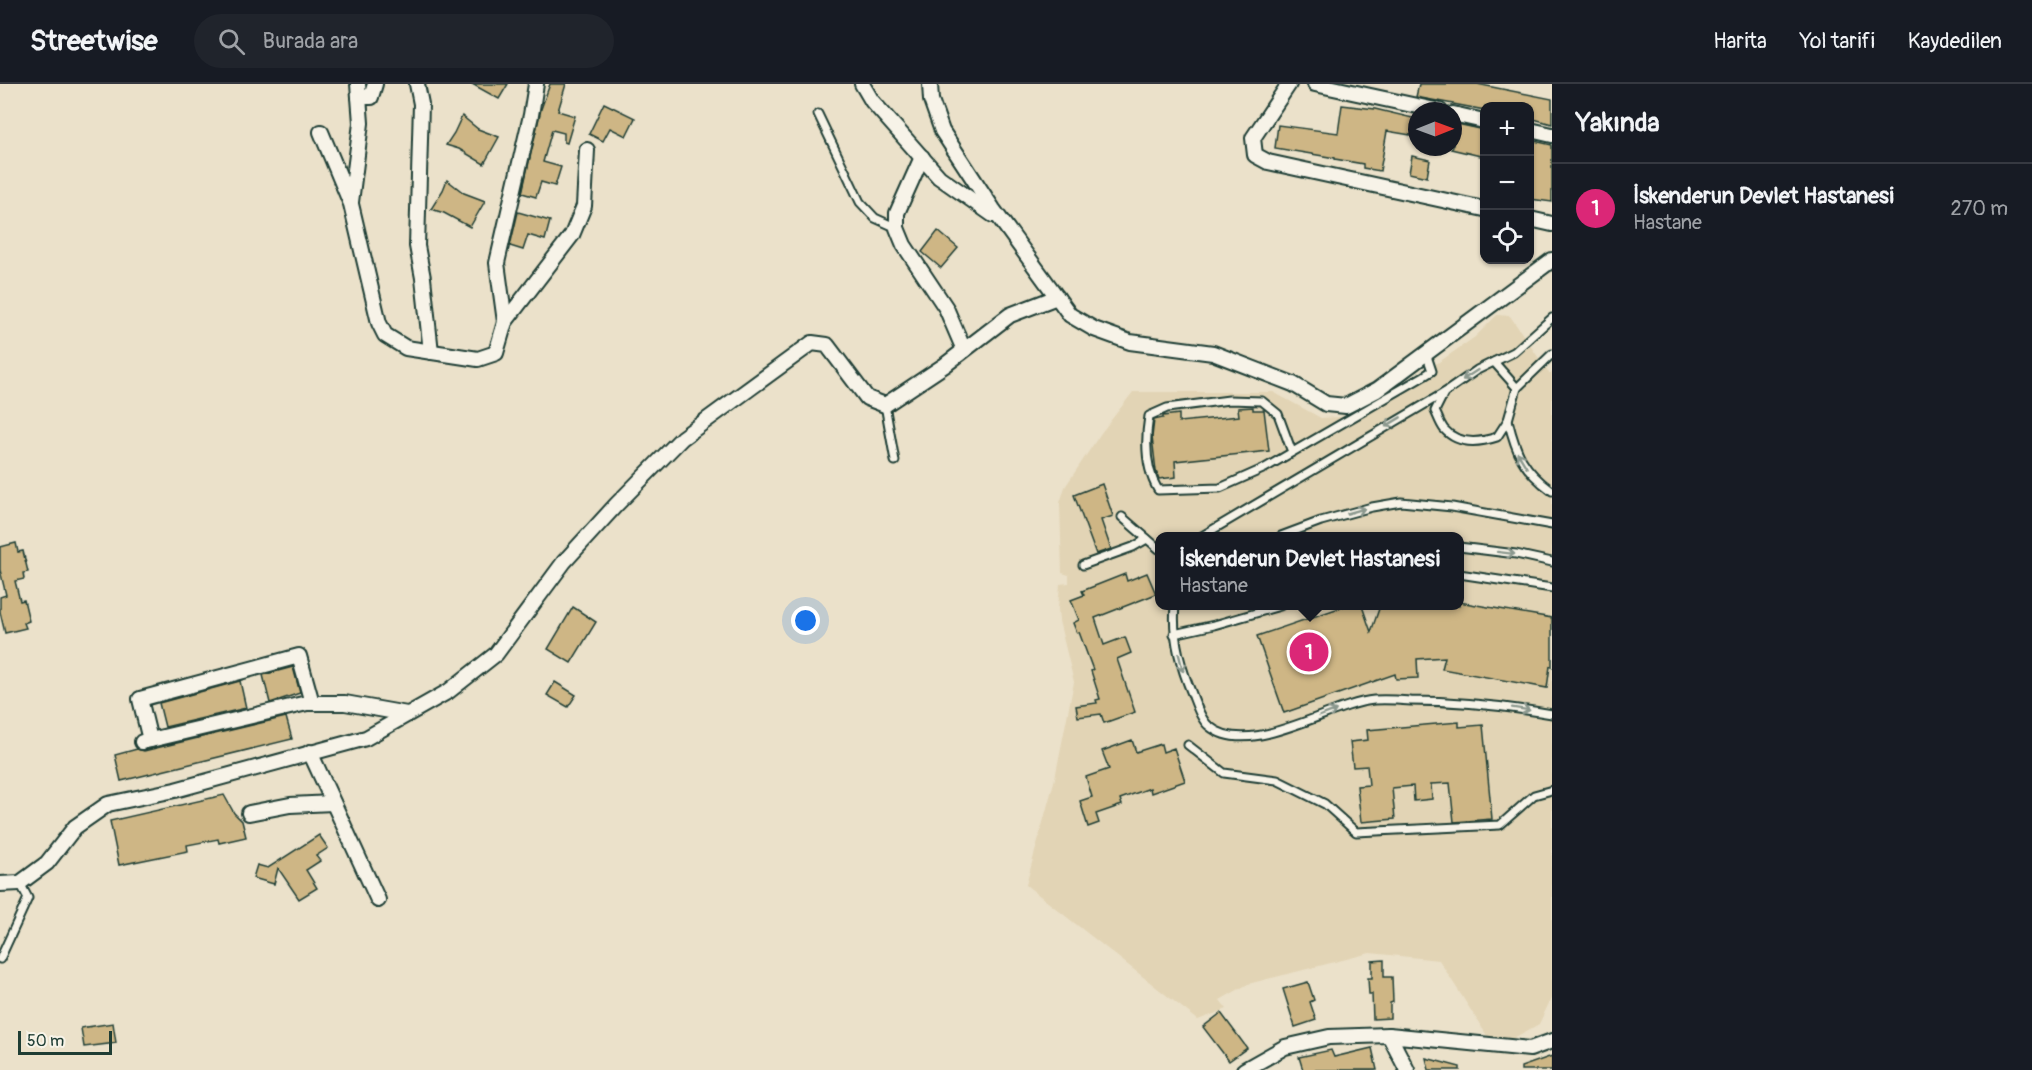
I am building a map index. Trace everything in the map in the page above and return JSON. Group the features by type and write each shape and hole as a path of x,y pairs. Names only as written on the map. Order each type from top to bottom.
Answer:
{"street":[{"path":"359,90 371,97 375,84"},
{"path":"417,84 421,104 417,246 431,352"},
{"path":"505,322 497,263 536,84"},
{"path":"862,84 872,101 939,177 1001,221"},
{"path":"930,84 931,100 942,131 1001,221 1070,315 1094,329 1130,342 1213,353 1293,384 1326,404 1346,406 1377,390 1552,260"},
{"path":"1288,84 1253,138 1255,155 1268,162 1480,208"},
{"path":"1315,84 1408,104"},
{"path":"351,204 361,123 359,90"},
{"path":"1462,116 1480,120"},
{"path":"1534,131 1552,135"},
{"path":"321,132 351,204 379,323 385,335 406,348 478,359 496,353 505,322 572,234 584,206 587,150"},
{"path":"922,157 897,213 897,228 904,245 946,308 964,350"},
{"path":"1534,220 1552,224"},
{"path":"0,884 20,884 47,863 75,827 108,804 175,790 366,738 449,691 496,654 564,562 682,438 812,343 827,345 867,398 885,405 1010,315 1057,297"},
{"path":"312,703 299,656 140,699 146,741 312,703 345,704 407,714"},
{"path":"310,752 378,900"},
{"path":"249,813 290,805 333,803"},
{"path":"1389,1035 1407,1070"},
{"path":"1244,1070 1285,1047 1329,1036 1389,1035 1530,1049 1552,1041"}],"lane":[{"path":"818,114 860,202 875,218 897,228"},
{"path":"1210,532 1444,393 1477,370 1514,352 1552,318"},
{"path":"1292,452 1278,414 1262,401 1229,400 1167,408 1149,416 1146,433 1150,475 1158,490 1220,488 1265,468 1424,376 1432,370 1426,354"},
{"path":"1444,393 1435,411 1444,429 1460,440 1471,442 1497,437 1508,420 1517,387 1552,354"},
{"path":"1494,362 1517,387"},
{"path":"885,405 895,461"},
{"path":"1508,420 1515,448 1528,470 1552,491"},
{"path":"1295,532 1341,515 1401,502 1452,507 1552,525"},
{"path":"1122,517 1155,546"},
{"path":"1083,565 1133,547 1147,539"},
{"path":"1464,548 1552,562"},
{"path":"1464,575 1552,588"},
{"path":"1175,610 1174,634 1184,673 1208,726 1224,734 1246,738 1274,733 1353,704 1375,700 1446,701 1552,714"},
{"path":"1174,634 1266,610"},
{"path":"1188,745 1224,773 1277,780 1325,804 1356,832 1500,825 1534,795 1552,790"},
{"path":"0,959 28,898 20,884"}],"shaded area":[{"path":"1497,315 1510,316 1549,373 1552,373 1552,997 1539,1024 1510,1040 1491,1042 1439,960 1370,953 1248,984 1220,1000 1227,1009 1198,1020 1026,885 1055,778 1074,682 1059,621 1060,584 1069,583 1069,575 1062,573 1060,503 1065,487 1101,433 1133,392 1273,392 1321,418 1340,417 1370,410 1475,337"}],"building":[{"path":"472,84 508,84 499,99"},
{"path":"550,84 566,84 558,111 575,116 567,143 564,142 564,133 552,130 543,162 561,167 555,186 541,182 536,197 522,193 541,109"},
{"path":"1419,84 1477,84 1552,99 1552,124 1534,119 1534,102 1480,102 1480,109 1462,106 1462,102 1443,102 1416,97"},
{"path":"604,103 635,118 626,136 610,128 603,141 589,134"},
{"path":"1342,105 1375,109 1408,117 1408,134 1387,131 1380,171 1363,168 1363,164 1275,148 1278,125 1338,133"},
{"path":"462,116 478,129 499,137 484,164 459,149 446,145"},
{"path":"1462,125 1480,129 1480,156 1462,152"},
{"path":"1534,141 1552,145 1552,202 1534,200"},
{"path":"1412,156 1430,160 1427,177 1409,173"},
{"path":"447,180 464,193 485,201 470,227 444,213 431,209"},
{"path":"518,212 550,221 545,240 528,235 523,250 510,246"},
{"path":"938,231 958,248 941,268 922,252"},
{"path":"1253,407 1253,410 1264,410 1269,451 1175,461 1176,477 1159,479 1152,437 1154,420 1179,414 1179,422 1239,416 1238,408"},
{"path":"1102,484 1113,516 1101,520 1111,549 1096,554 1074,495"},
{"path":"16,543 18,552 23,551 28,572 23,573 24,579 15,581 20,601 24,600 29,621 24,623 26,628 5,633 0,612 0,597 6,595 0,570 0,547"},
{"path":"1147,573 1155,594 1095,618 1104,645 1125,637 1131,653 1117,659 1135,712 1104,723 1101,714 1078,717 1076,706 1097,703 1096,700 1100,699 1091,671 1093,670 1079,632 1077,633 1073,623 1079,620 1071,600 1084,595 1082,591 1125,574 1127,581"},
{"path":"1464,603 1552,618 1552,667 1550,666 1547,688 1442,669 1445,657 1417,659 1418,678 1396,679 1395,674 1284,713 1257,636 1333,610 1363,610 1371,632 1379,610 1464,610"},
{"path":"573,607 596,622 571,663 548,649"},
{"path":"293,667 300,693 270,703 263,675"},
{"path":"240,681 246,708 165,727 159,703"},
{"path":"555,682 576,695 568,707 547,695"},
{"path":"286,717 292,739 121,781 115,755 137,749 144,751"},
{"path":"1459,722 1459,727 1483,725 1492,819 1454,822 1450,783 1431,784 1432,799 1414,801 1413,786 1392,788 1395,819 1361,822 1357,786 1369,785 1367,766 1353,767 1350,742 1368,740 1367,730"},
{"path":"1132,740 1136,752 1161,744 1163,752 1174,748 1185,781 1151,793 1150,788 1120,799 1122,805 1096,814 1099,823 1088,827 1080,801 1092,797 1086,777 1109,769 1102,751"},
{"path":"224,795 234,813 242,821 246,837 219,843 218,839 187,845 188,851 119,865 110,821"},
{"path":"319,835 328,848 316,856 320,861 306,870 317,888 299,899 278,868 274,884 253,878 257,865 268,868"},
{"path":"1384,960 1384,977 1392,977 1393,1002 1390,1003 1390,1018 1373,1019 1372,994 1369,994 1368,978 1372,978 1372,961"},
{"path":"1308,982 1314,1000 1310,1002 1316,1020 1295,1027 1283,989"},
{"path":"1221,1013 1247,1048 1229,1061 1203,1027"},
{"path":"113,1023 116,1043 84,1047 81,1028"},
{"path":"1372,1048 1377,1070 1303,1070 1299,1057 1331,1050 1334,1057"},
{"path":"1552,1056 1552,1070 1521,1070 1521,1067"},
{"path":"1426,1058 1460,1067 1460,1070 1429,1070"}],"place":[{"name":"İskenderun Devlet Hastanesi","path":"1309,652"}]}
